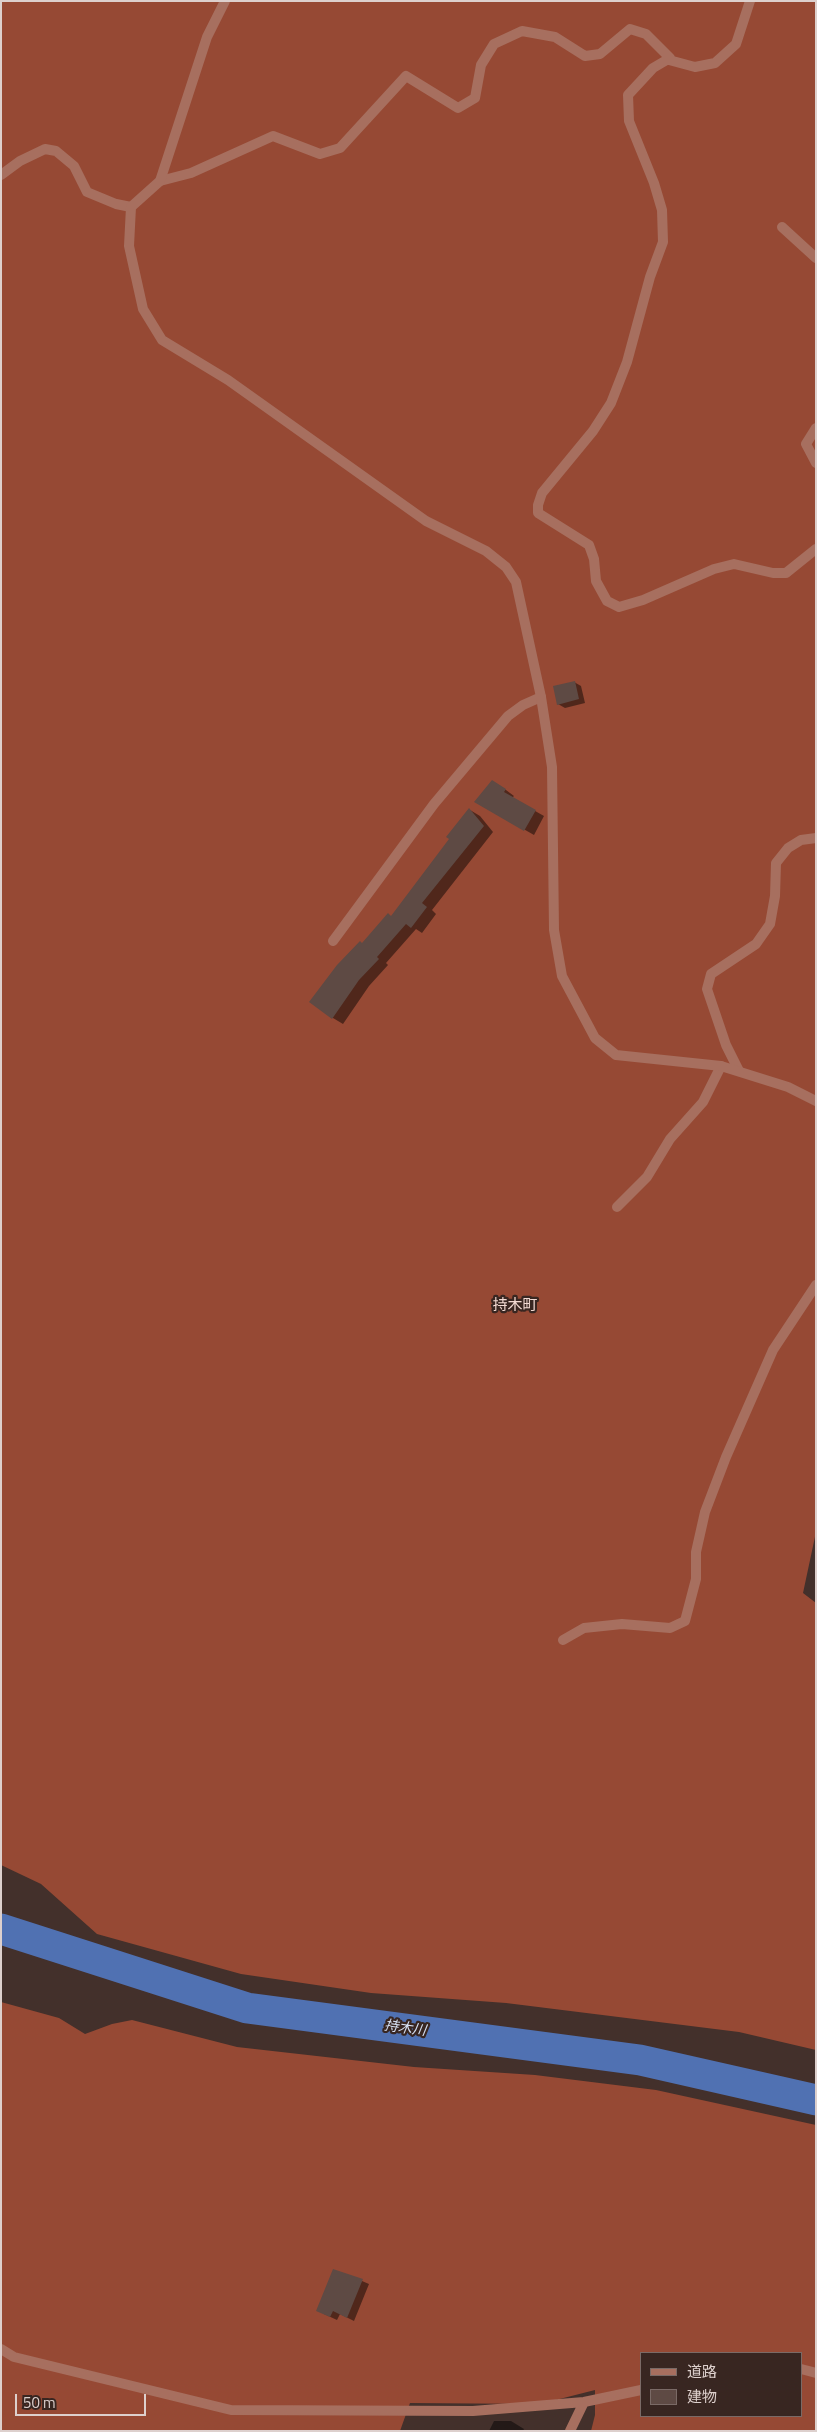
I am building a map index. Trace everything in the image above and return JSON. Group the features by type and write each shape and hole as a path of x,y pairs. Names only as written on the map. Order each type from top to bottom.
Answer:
{"street":[{"path":"160,181 207,37 225,1"},
{"path":"750,1 736,44 715,63 695,67 669,60 670,58 646,34 630,29 600,54 585,56 555,37 522,31 494,44 481,65 475,98 458,108 406,76 340,148 320,154 273,136 191,173 160,181 131,207 129,246 143,309 162,340 228,380 426,522 486,550 506,567 516,582 541,697 552,767 554,930 562,976 595,1038 616,1055 722,1066 788,1087 816,1101"},
{"path":"670,58 652,68 628,95 629,121 654,183 662,210 663,242 650,277 627,362 611,403 593,431 542,493 538,505 538,513 589,546 594,559 596,581 607,601 619,608 643,600 714,569 734,564 773,573 786,573 816,549"},
{"path":"1,175 20,161 44,149 56,151 74,166 87,192 116,204 131,207"},
{"path":"782,227 816,258"},
{"path":"816,428 806,444 816,463"},
{"path":"332,941 434,804 508,716 523,705 541,697"},
{"path":"739,1071 726,1045 707,989 711,974 756,944 770,924 775,896 776,863 788,848 801,840 816,838"},
{"path":"617,1207 647,1177 670,1140 703,1102 722,1066"},
{"path":"563,1640 584,1628 622,1624 670,1628 685,1621 696,1579 696,1552 705,1512 722,1466 773,1350 816,1285"},
{"path":"1,2349 14,2357 231,2410 472,2411 584,2402 640,2390"},
{"path":"802,2369 816,2373"},
{"path":"570,2431 584,2402"}],"shaded area":[{"path":"1,1 816,1 816,1532 803,1593 816,1603 816,2050 739,2032 506,2003 371,1993 241,1974 97,1934 41,1884 1,1865"},
{"path":"1,2002 59,2018 85,2034 112,2024 132,2020 237,2047 414,2067 535,2075 656,2090 816,2125 816,2431 591,2431 595,2415 595,2390 540,2404 410,2403 400,2431 1,2431"}],"building":[{"path":"575,681 579,699 557,705 553,686"},
{"path":"492,780 506,789 504,792 536,810 524,831 474,802"},
{"path":"469,808 484,826 422,903 427,907 411,928 406,924 377,957 379,959 359,980 332,1019 309,1002 337,965 360,941 362,943 388,913 391,916 449,839 446,837"},
{"path":"333,2269 363,2279 347,2318 333,2311 330,2317 316,2311"}],"waterway":[{"name":"持木川","path":"1,1929 247,2008 640,2060 816,2100"}],"district":[{"name":"持木町","path":"515,1306"}]}
